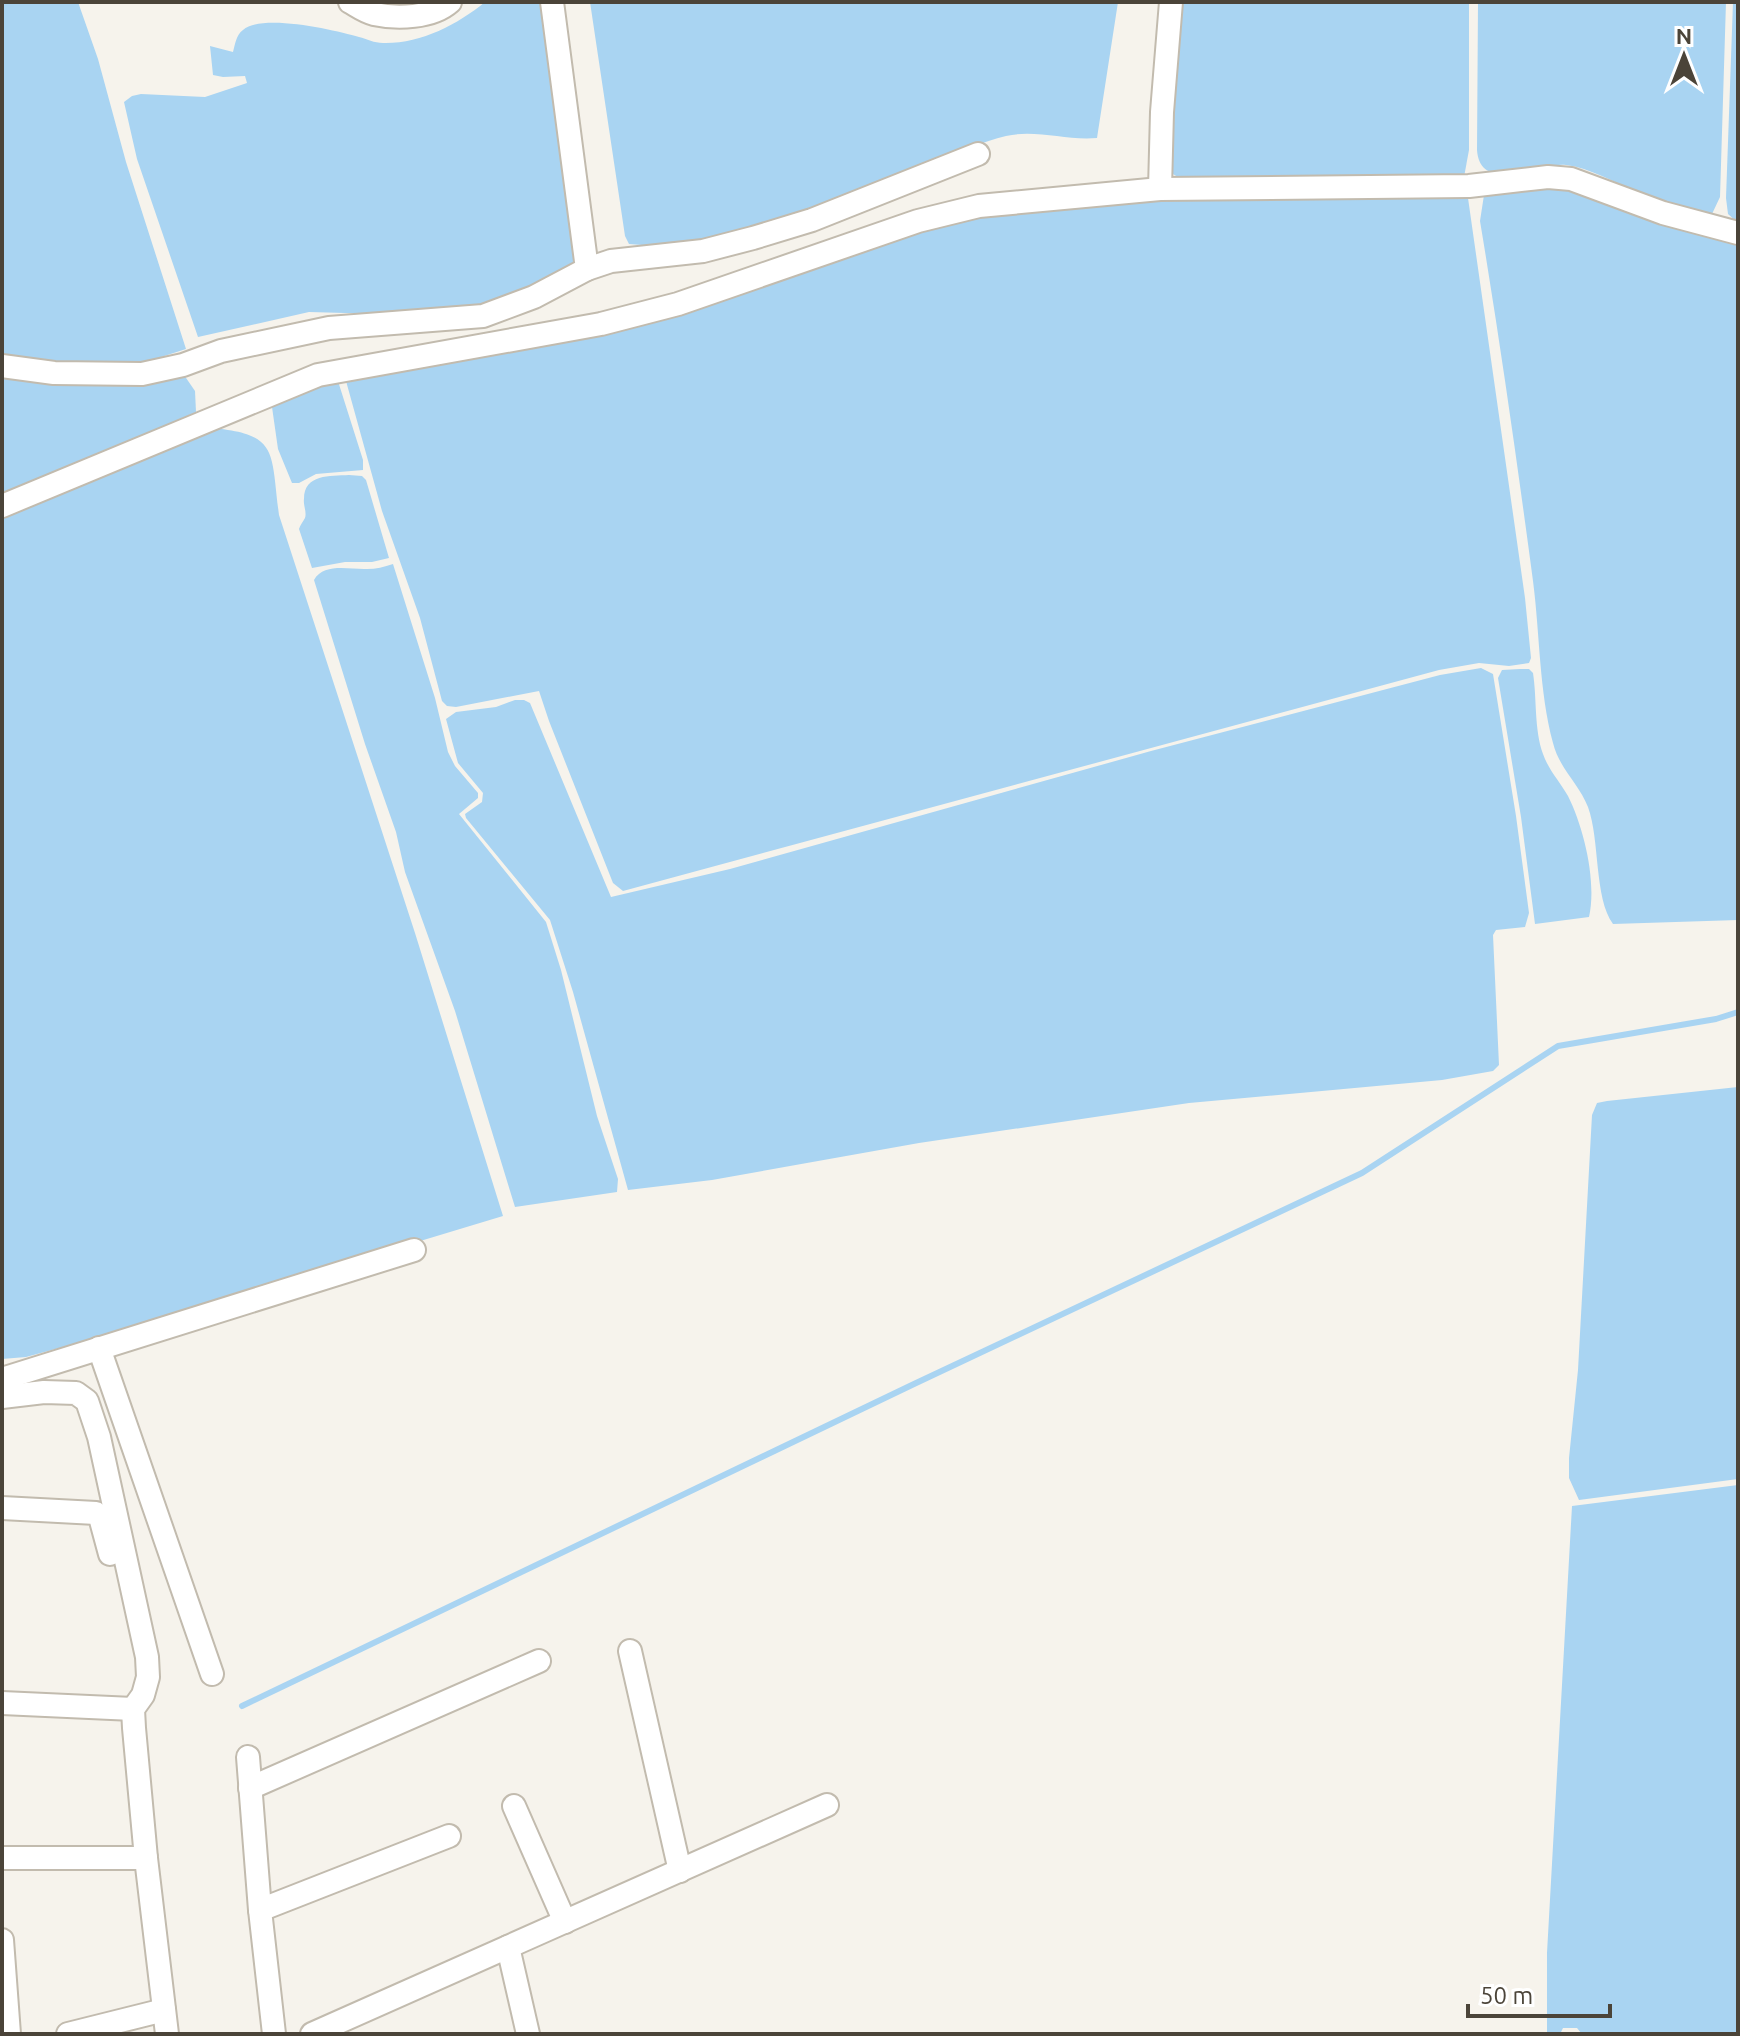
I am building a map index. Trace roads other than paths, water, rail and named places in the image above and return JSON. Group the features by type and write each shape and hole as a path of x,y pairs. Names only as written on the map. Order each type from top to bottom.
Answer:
{"street":[{"path":"350,2 371,14 396,16 421,15 443,9 450,2"},
{"path":"552,2 587,269"},
{"path":"1160,189 1162,112 1171,2"},
{"path":"2,366 54,373 142,374 183,365 221,351 329,328 483,316 534,297 587,269 611,261 703,251 753,238 812,220 978,154"},
{"path":"2,506 318,375 601,324 678,304 918,221 979,206 1160,189 1469,186 1548,177 1571,179 1663,213 1738,233"},
{"path":"2,1379 414,1250"},
{"path":"99,1348 212,1674"},
{"path":"2,1397 44,1392 76,1393 87,1401 99,1437 147,1657 148,1677 143,1695 133,1709 146,1858 167,2034"},
{"path":"2,1508 96,1513 100,1517 113,1560 126,1566"},
{"path":"630,1651 680,1871"},
{"path":"250,1788 539,1661"},
{"path":"2,1703 133,1709"},
{"path":"248,1757 274,2034"},
{"path":"312,2034 827,1805"},
{"path":"514,1806 565,1922"},
{"path":"260,1910 449,1836"},
{"path":"2,1858 146,1858"},
{"path":"2,1940 9,2034"},
{"path":"508,1947 528,2034"},
{"path":"79,2032 164,2010"}],"water":[{"path":"2,2 78,2 186,349 121,370 2,361"},
{"path":"485,2 548,2 584,259 512,302 417,315 309,312 198,337 137,159 124,102 141,94 205,97 247,83 245,76 213,75 210,46 233,52 239,35 252,25 299,24 377,42 397,42 437,32"},
{"path":"590,2 1118,2 1097,138 1029,134 1006,136 787,221 709,241 669,245 629,244 625,236"},
{"path":"1175,2 1469,2 1469,150 1464,177 1178,177 1171,173"},
{"path":"1478,2 1726,2 1720,197 1712,214 1635,191 1593,172 1566,165 1499,174 1488,171 1481,163 1477,150"},
{"path":"1733,2 1738,2 1738,223 1728,214 1726,198"},
{"path":"1540,179 1738,236 1738,920 1613,924 1603,899 1588,807 1553,743 1542,683 1521,491 1480,221 1484,195"},
{"path":"1464,192 1468,198 1525,598 1529,663 1509,666 1479,663 1439,670 623,891 613,883 539,691 456,707 447,706 442,701 420,618 382,511 346,381 550,335 990,203"},
{"path":"2,373 184,375 195,391 196,412 2,497"},
{"path":"337,378 363,460 363,470 316,474 299,483 292,483 278,449 271,400"},
{"path":"201,427 245,434 258,440 271,459 279,515 503,1216 129,1329 26,1357 2,1359 2,508"},
{"path":"362,476 366,480 389,558 312,568 299,529 305,516 305,491 319,478"},
{"path":"393,564 435,698 448,752 455,766 478,793 478,798 459,814 546,922 597,1116 618,1179 617,1192 515,1207 455,1011 405,872 396,832 314,580 318,574 331,569 370,569"},
{"path":"1481,668 1493,674 1529,913 1525,927 1496,930 1493,935 1499,1065 1493,1071 1442,1080 1189,1103 919,1143 712,1180 628,1190 550,920 466,818 465,814 482,802 483,793 458,763 446,719 456,712 496,707 515,700 530,703 611,897 730,869 1151,751 1440,675"},
{"path":"1529,669 1533,673 1543,754 1568,796 1584,839 1590,872 1589,917 1535,924 1498,678 1502,670"},
{"path":"1738,1087 1738,1479 1579,1500 1569,1478 1569,1458 1578,1370 1592,1115 1597,1103 1607,1101"},
{"path":"1738,1485 1738,2034 1582,2034 1577,2028 1563,2028 1560,2034 1547,2034 1547,1953 1572,1506"}],"waterway":[{"path":"242,1706 1362,1173 1558,1046 1716,1019 1738,1012"}]}
